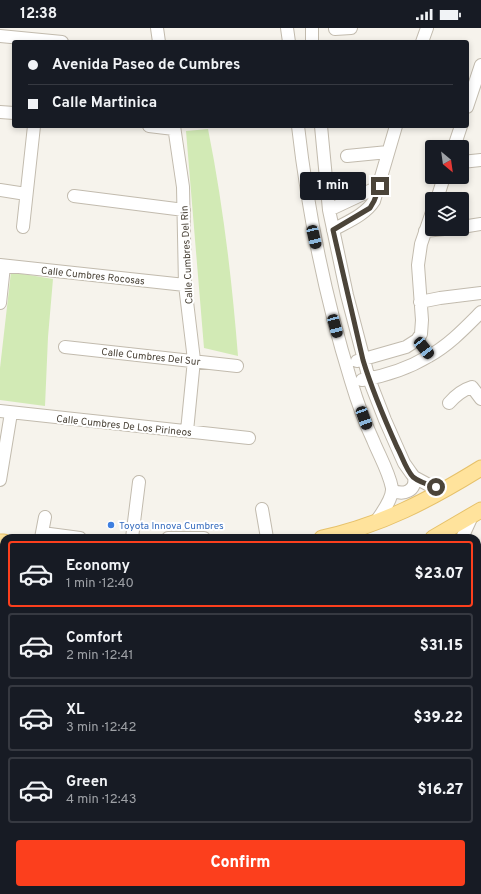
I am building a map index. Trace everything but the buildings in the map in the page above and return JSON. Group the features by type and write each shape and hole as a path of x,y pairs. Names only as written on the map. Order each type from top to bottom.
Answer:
{"main road":[{"path":"345,534 408,510 481,468"},
{"path":"440,534 477,513"}],"street":[{"path":"157,28 159,40"},
{"path":"287,28 289,40"},
{"path":"312,28 312,40"},
{"path":"335,29 351,28"},
{"path":"423,40 427,28"},
{"path":"0,36 36,40"},
{"path":"469,104 476,92 481,65"},
{"path":"0,112 12,113"},
{"path":"23,228 34,128"},
{"name":"Calle Cumbres Del Rin","path":"174,128 180,165 184,210 186,285 194,360 187,431"},
{"path":"298,128 303,172 314,237 328,300 351,382 368,430 388,475 392,490 387,507 375,523"},
{"path":"321,128 329,210 363,360 369,379 404,462 414,477 414,486 407,492 398,493 392,490"},
{"path":"333,230 370,208 380,186 395,128"},
{"path":"456,140 460,128"},
{"path":"348,156 388,152"},
{"path":"469,161 481,160"},
{"path":"303,172 326,171"},
{"path":"329,210 380,186"},
{"path":"0,190 26,194"},
{"path":"74,196 184,210"},
{"path":"469,225 481,224"},
{"path":"346,364 406,347 417,340 421,334 422,328 418,265 425,232"},
{"path":"0,303 2,266"},
{"name":"Calle Cumbres Rocosas","path":"2,266 186,285"},
{"path":"420,302 481,293"},
{"path":"351,382 394,372 430,356 446,344 481,312"},
{"path":"417,340 430,356"},
{"name":"Calle Cumbres Del Sur","path":"65,347 194,360 237,366"},
{"path":"389,353 394,372"},
{"path":"449,402 457,394 472,387 481,399"},
{"path":"0,480 5,412"},
{"name":"Calle Cumbres De Los Pirineos","path":"5,412 249,438"},
{"path":"414,477 427,484 445,490"},
{"path":"132,534 139,482"},
{"path":"262,509 267,534"},
{"path":"464,534 477,513"},
{"path":"42,534 45,517"}],"green space":[{"path":"208,129 226,242 238,356 204,348 186,131"},
{"path":"11,272 53,279 48,337 45,406 0,400 0,368"}],"place":[{"name":"Toyota Innova Cumbres","path":"111,525"}],"route":[{"path":"380,186 370,208 333,230 363,360 385,420 404,462 414,477 436,487"}]}
